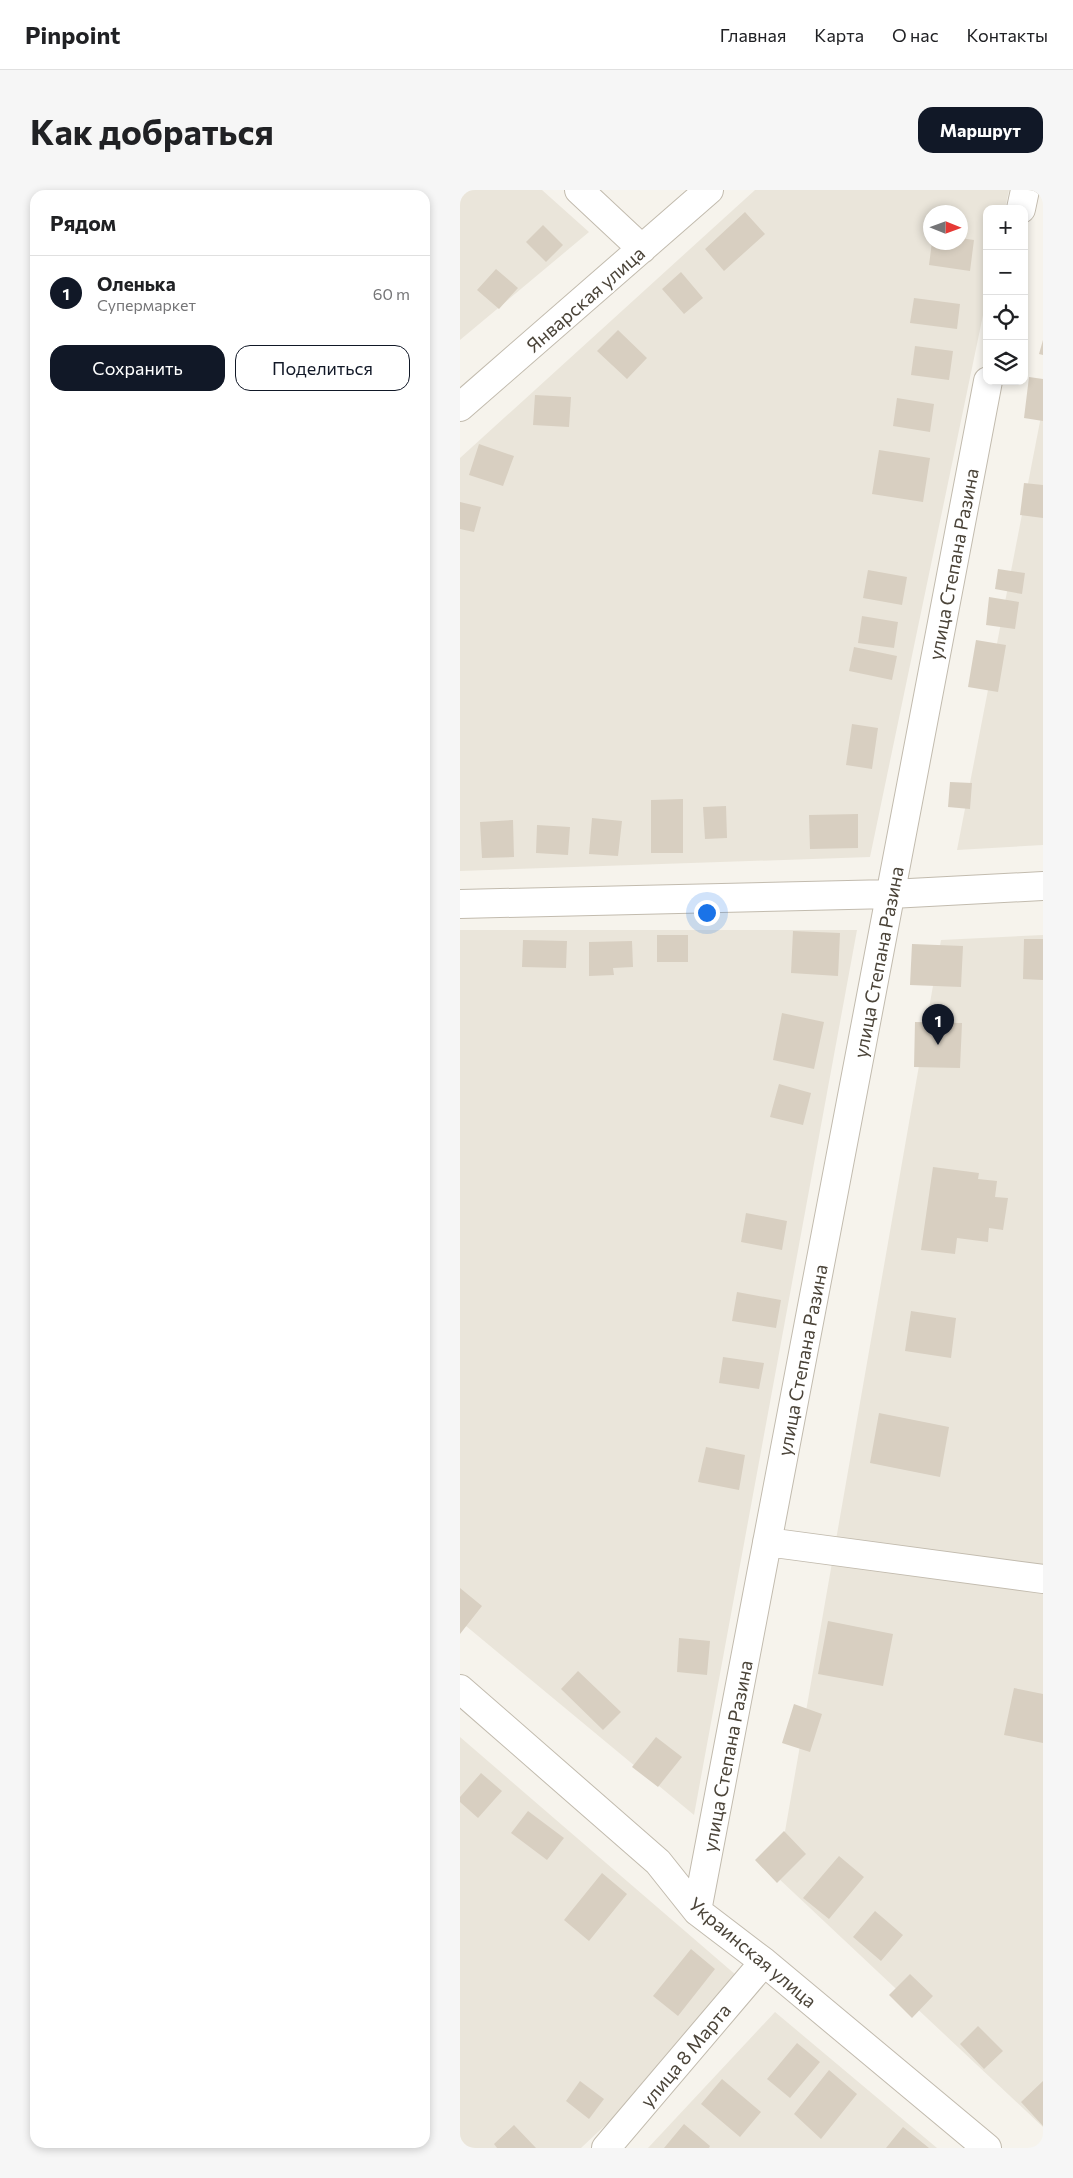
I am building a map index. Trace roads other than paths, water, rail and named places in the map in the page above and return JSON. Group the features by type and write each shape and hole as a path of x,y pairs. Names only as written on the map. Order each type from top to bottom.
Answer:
{"street":[{"path":"579,190 642,249"},
{"name":"Январская улица","path":"460,407 709,190"},
{"path":"1022,205 1025,190"},
{"name":"улица Степана Разина","path":"697,1911 987,385"},
{"path":"460,904 891,894 1043,886"},
{"path":"767,1542 1043,1579"},
{"name":"Украинская улица","path":"460,1689 658,1862 697,1911 764,1962 986,2148"},
{"name":"улица 8 Марта","path":"606,2148 764,1962"}],"place":[{"name":"Оленька","path":"938,1045"}]}
